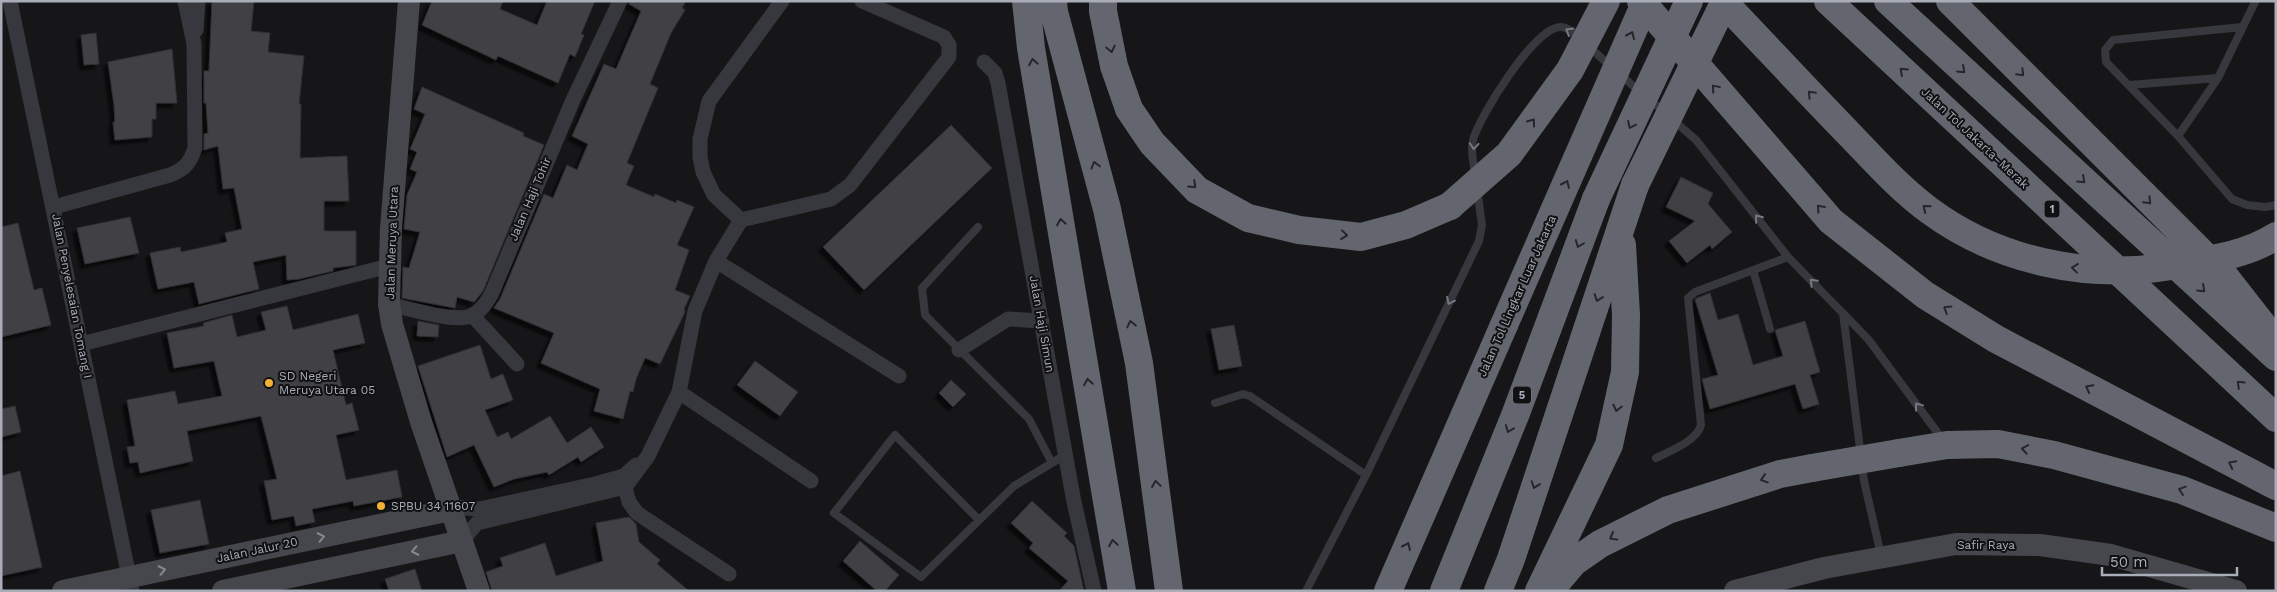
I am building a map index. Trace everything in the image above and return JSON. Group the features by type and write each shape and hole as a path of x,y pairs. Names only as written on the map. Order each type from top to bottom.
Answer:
{"highway":[{"path":"1026,1 1031,48 1122,591"},
{"path":"1053,1 1054,12 1107,209 1139,363 1163,533 1169,591"},
{"path":"1103,1 1103,12 1114,66 1129,108 1152,143 1197,190 1248,218 1299,230 1361,237 1406,225 1450,206 1509,154 1570,70 1606,1"},
{"path":"1641,1 1831,221 1924,295 1996,339 2276,486"},
{"name":"Jalan Tol Lingkar Luar Jakarta","path":"1388,591 1646,1"},
{"name":"5","path":"1444,591 1516,413 1596,199 1689,1"},
{"name":"Jalan Tol Jakarta–Merak","path":"1828,1 2276,418"},
{"path":"1888,1 2276,357"},
{"path":"1950,1 2222,273 2276,342"},
{"path":"1498,591 1511,559 1635,185 1727,5 1890,176 1924,206 1972,237 2014,254 2075,269 2152,270 2220,258 2247,250 2276,236"},
{"path":"1538,591 1609,445 1625,372 1626,315 1622,268 1622,226"},
{"path":"1550,591 1574,562 1600,544 1660,514 1780,474 1947,445 1998,444 2054,455 2182,490 2276,528"}],"street":[{"name":"Jalan Penyelesaian Tomang I","path":"10,1 131,584"},
{"path":"185,1 194,44"},
{"path":"54,207 170,175 182,170 191,161 195,148 194,44 198,1"},
{"name":"Jalan Meruya Utara","path":"409,1 388,266 389,304 392,324 421,422 479,591"},
{"name":"Jalan Haji Tohir","path":"472,316 483,308 491,294 573,100 620,1"},
{"path":"741,220 714,195 702,172 700,139 709,101 782,1"},
{"path":"223,591 462,541 477,523 625,487 648,456 679,392 695,311 716,261 741,220 831,199 840,194 850,185 949,57 949,45 944,37 862,1"},
{"name":"Jalan Haji Simun","path":"984,62 995,74 998,83 1074,502 1094,591"},
{"path":"716,261 899,376"},
{"path":"81,344 388,266"},
{"path":"389,304 450,316 472,316 517,364"},
{"path":"959,350 1008,319 1042,321"},
{"path":"451,509 480,509 624,476 639,463 673,394 676,372"},
{"path":"679,392 811,481"},
{"path":"625,487 629,502 637,513 729,574"},
{"path":"451,509 477,523"},
{"name":"Jalan Jalur 20","path":"63,591 131,584 451,509"},
{"name":"Safir Raya","path":"1735,591 1824,568 1956,544 2040,545 2111,555 2230,590"}],"lane":[{"path":"2178,136 2218,78 2255,2"},
{"path":"1306,591 1366,475 1481,233 1472,148 1473,140 1495,97 1523,56 1550,29 1562,27 1570,30 1696,140 1788,256 1868,339 1947,445"},
{"path":"2242,27 2113,40 2105,50 2106,62 2178,136 2232,199 2247,205 2265,207 2276,205"},
{"path":"2129,85 2218,78"},
{"path":"978,227 922,288 925,316 1029,420 1052,462"},
{"path":"1656,458 1688,440 1699,431 1701,425 1687,300 1695,292 1788,256"},
{"path":"1753,270 1770,329"},
{"path":"1843,313 1864,481 1881,557"},
{"path":"1215,403 1243,394 1250,396 1366,475"},
{"path":"979,520 895,435 834,513 921,577 1014,486 1052,462 1067,456"}],"building":[{"path":"212,1 254,1 251,31 270,33 268,52 304,56 299,104 301,104 300,158 347,156 349,201 324,201 324,231 356,231 356,265 333,268 333,271 287,280 286,255 253,262 259,289 199,304 194,282 158,289 150,253 180,247 181,252 227,242 225,233 242,229 234,188 223,189 218,146 204,150 204,134 208,133 206,103 204,103 204,71 209,71"},
{"path":"432,1 503,1 500,9 537,25 547,1 595,1 581,34 584,35 575,57 570,54 558,83 498,56 496,60 422,25"},
{"path":"629,1 686,1 682,8 685,10 671,33 650,84 658,88 627,163 634,166 626,185 654,197 655,194 676,203 677,200 694,207 677,245 689,250 675,290 690,296 684,309 685,312 660,364 645,358 633,392 630,391 623,419 594,411 600,389 541,363 554,333 494,308 500,299 544,194 553,198 567,165 577,170 588,144 572,136 604,64 616,69 641,11 629,4"},
{"path":"96,33 99,64 84,65 81,35"},
{"path":"172,49 177,103 156,103 156,119 152,119 152,137 115,140 114,105 108,62"},
{"path":"422,87 524,133 523,136 544,145 483,291 474,302 457,297 455,308 402,298 403,267 409,268 420,232 404,229 407,195 417,172 410,169 417,152 410,149 425,114 414,109"},
{"path":"951,125 992,168 864,290 823,247"},
{"path":"1681,177 1713,193 1708,204 1732,232 1712,249 1710,245 1687,263 1669,241 1695,221 1666,207"},
{"path":"130,217 139,253 85,264 77,228"},
{"path":"18,223 34,290 42,288 51,325 1,337 1,227"},
{"path":"1710,293 1718,320 1738,314 1753,365 1783,356 1775,330 1805,321 1820,372 1810,375 1819,404 1803,409 1795,384 1710,409 1702,379 1718,375 1695,299"},
{"path":"287,306 293,330 358,314 365,343 333,350 346,405 352,403 359,430 336,435 346,480 397,470 402,497 354,506 353,501 312,509 315,522 296,526 294,516 272,520 264,481 277,479 261,416 187,431 193,461 140,473 138,462 130,463 127,447 135,446 127,400 175,391 178,404 222,396 214,361 174,368 167,333 204,326 203,323 232,315 237,337 266,330 261,312"},
{"path":"418,321 439,325 438,337 417,336"},
{"path":"1234,325 1242,366 1219,370 1211,329"},
{"path":"480,345 491,379 503,374 513,400 485,410 497,437 508,432 511,439 550,416 567,443 591,427 604,447 581,462 578,457 549,475 547,472 514,479 494,487 474,445 447,457 418,366"},
{"path":"755,361 798,392 780,416 737,385"},
{"path":"951,380 966,394 953,407 939,393"},
{"path":"15,406 21,432 1,437 1,409"},
{"path":"20,471 42,567 1,576 1,476"},
{"path":"200,500 209,544 160,553 151,510"},
{"path":"1032,501 1067,533 1064,536 1074,546 1084,591 1059,591 1068,581 1029,548 1033,543 1011,523"},
{"path":"629,517 636,524 639,542 660,560 657,564 689,591 492,591 486,572 503,566 500,558 545,543 556,576 603,561 596,523"},
{"path":"860,541 899,575 885,591 877,591 843,561"},
{"path":"415,569 422,591 389,591 385,579"}],"place":[{"name":"SD Negeri Meruya Utara 05","path":"269,383"},
{"name":"SPBU 34 11607","path":"381,506"}]}
